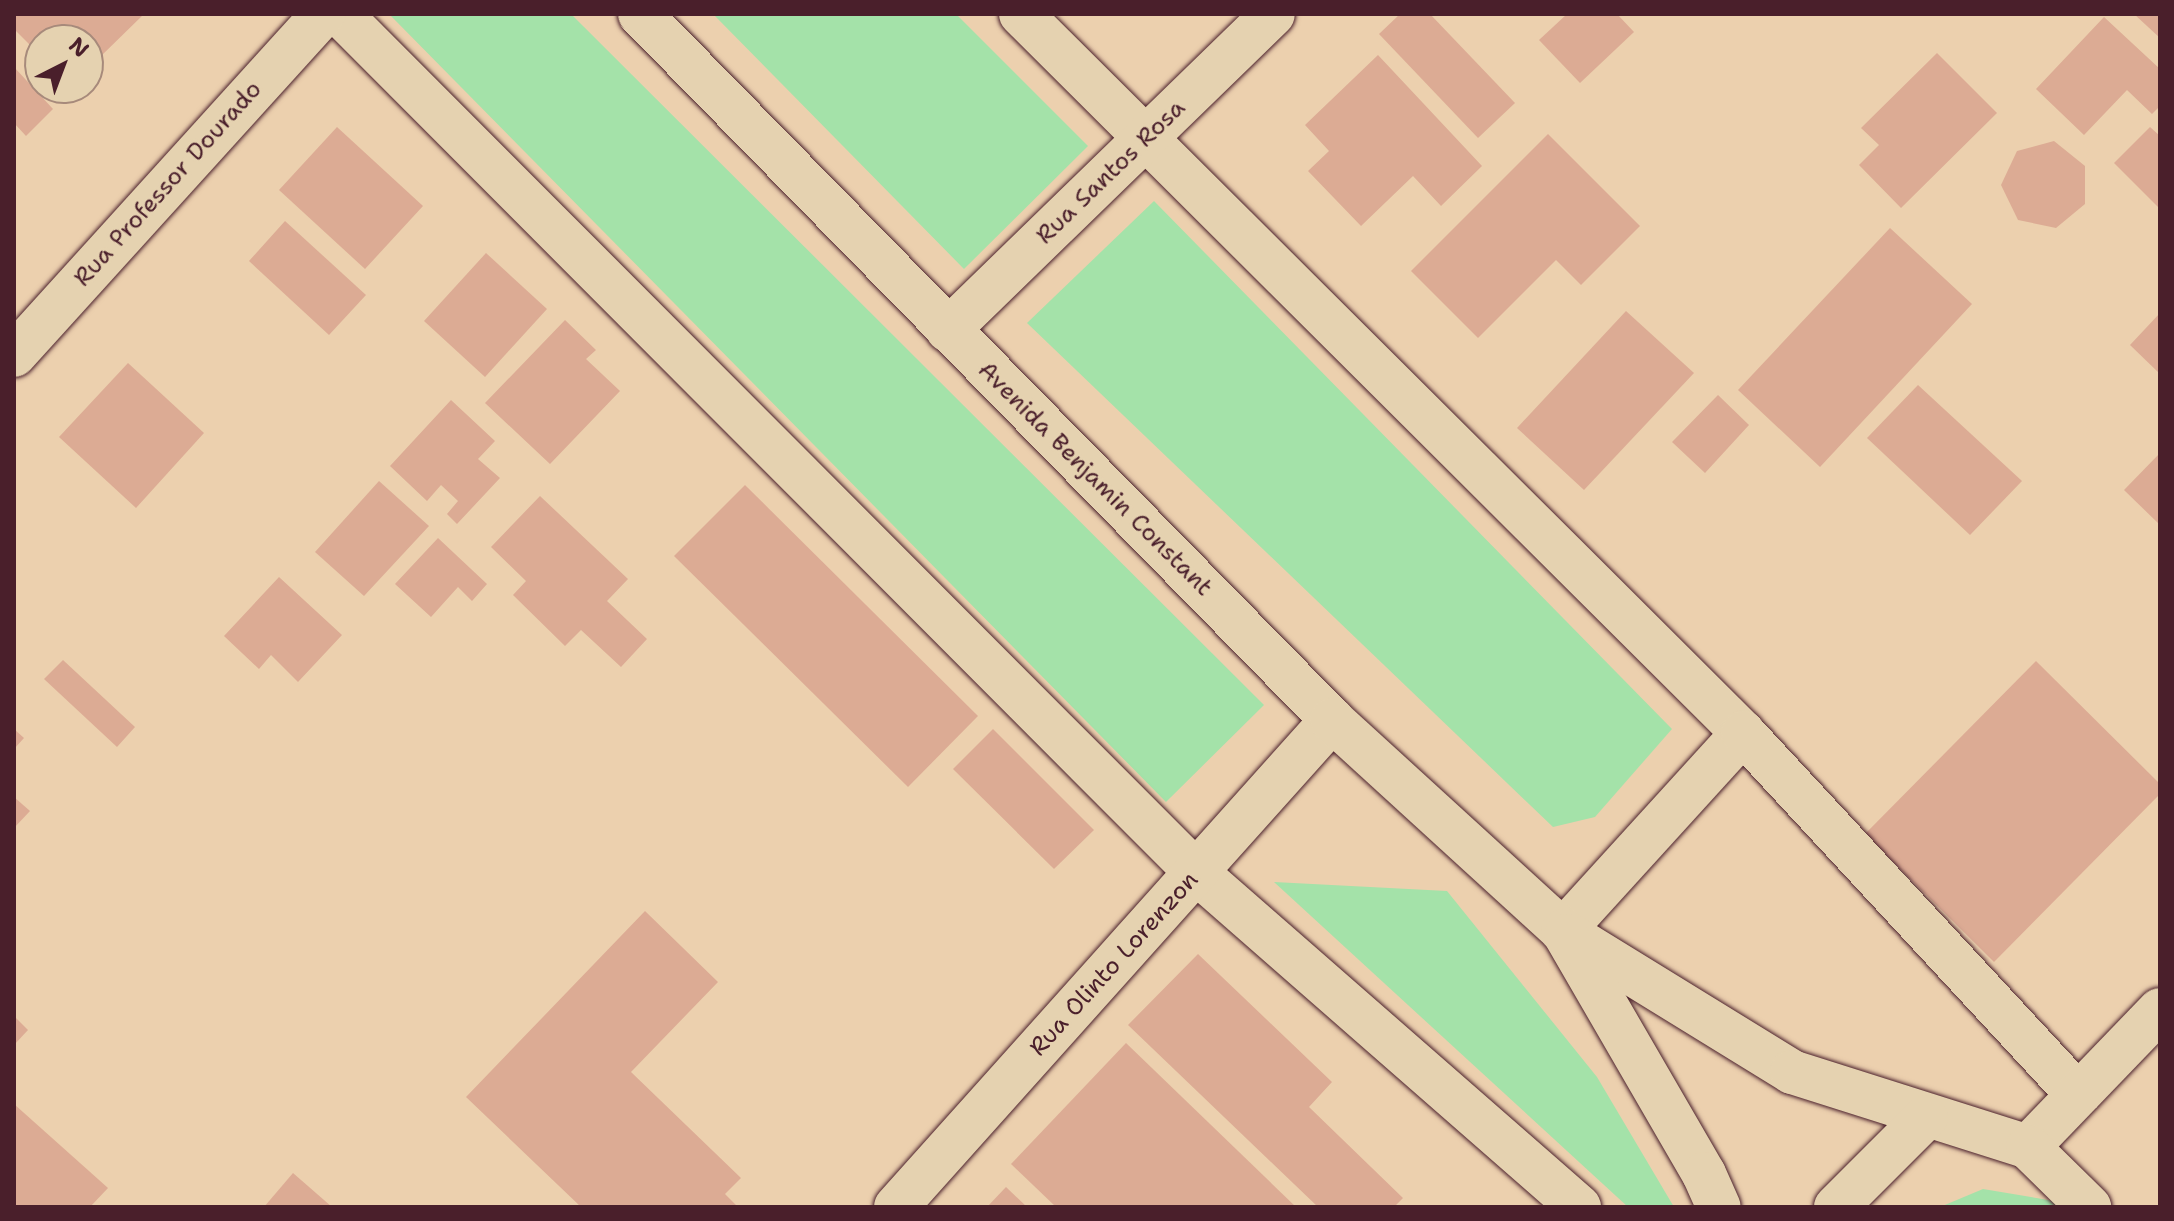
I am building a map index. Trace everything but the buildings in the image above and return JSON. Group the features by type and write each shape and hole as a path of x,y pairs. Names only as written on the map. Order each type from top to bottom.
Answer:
{"street":[{"name":"Rua Professor Dourado","path":"14,355 323,14"},
{"path":"340,14 1196,872 1579,1207"},
{"name":"Avenida Benjamin Constant","path":"640,14 1332,720 1563,931 1792,1072 2028,1147 2089,1207"},
{"path":"1021,14 1743,733 2078,1095"},
{"name":"Rua Santos Rosa","path":"948,330 1273,14"},
{"name":"Rua Olinto Lorenzon","path":"896,1207 1332,720"},
{"path":"1563,931 1743,733"},
{"name":"Avenida Benjamin Constant","path":"1563,931 1704,1174 1719,1207"},
{"path":"2028,1147 2160,1010"},
{"path":"1836,1207 1926,1117"}],"green space":[{"path":"389,14 571,14 1264,705 1166,802"},
{"path":"713,14 956,14 1088,146 964,269"},
{"path":"1154,201 1672,729 1595,817 1553,827 1027,323"},
{"path":"1274,882 1447,891 1597,1077 1674,1207 1628,1207"},
{"path":"1983,1189 2054,1201 2060,1207 1940,1207"}]}
